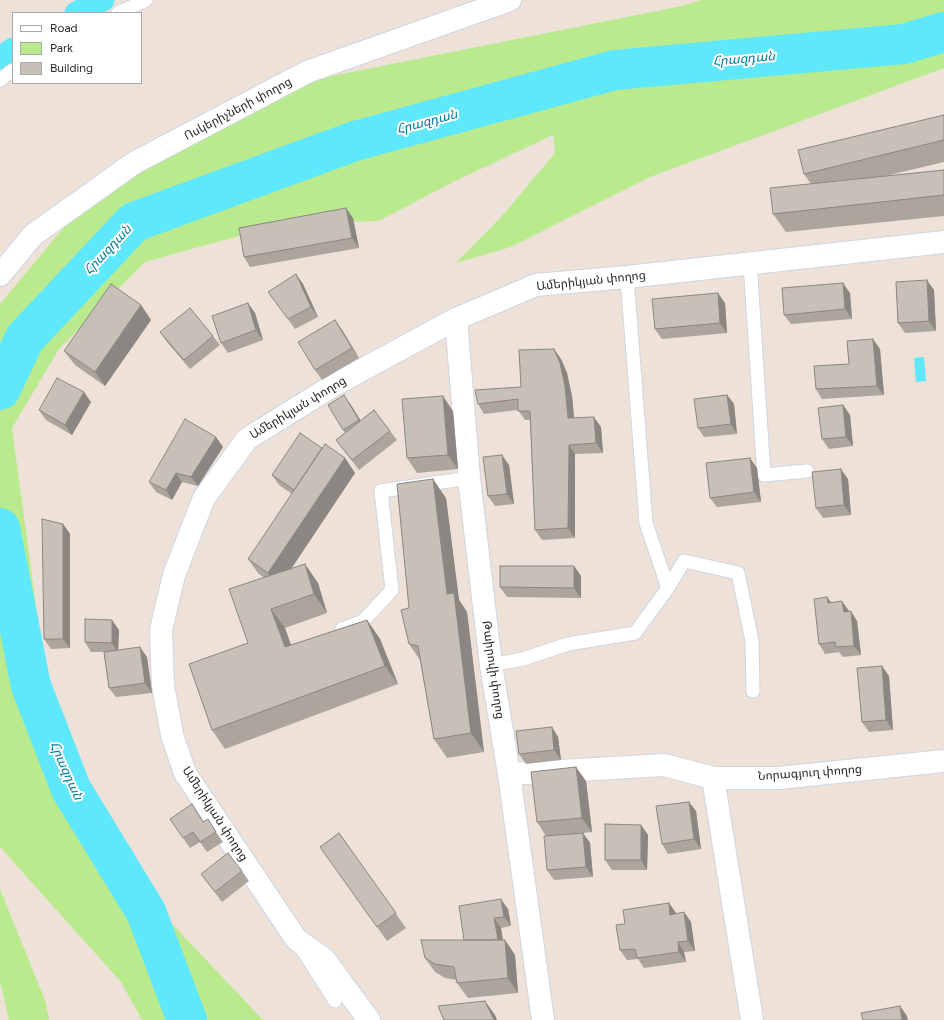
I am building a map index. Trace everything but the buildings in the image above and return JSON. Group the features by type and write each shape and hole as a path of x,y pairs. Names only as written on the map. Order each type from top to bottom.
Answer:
{"street":[{"name":"Ոսկերիչների փողոց","path":"0,275 32,235 134,163 307,72 510,0"},
{"name":"Ամերիկյան փողոց","path":"369,1020 324,959 296,939 185,773 172,735 163,685 161,630 174,575 204,498 247,438 334,385 456,319 536,285 627,277 944,242"},
{"name":"Թաիրովի փողոց","path":"456,319 469,478 491,666 509,774 543,1020"},
{"name":"Նորագյուղ փողոց","path":"509,774 664,765 713,778 779,778 944,761"},
{"path":"713,778 752,1020"}],"lane":[{"path":"120,12 146,0"},
{"path":"0,80 12,71"},
{"path":"750,263 764,475 807,471"},
{"path":"627,277 646,523 668,588"},
{"path":"334,632 363,621 392,590 381,490 469,478"},
{"path":"491,666 523,659 568,644 635,633 668,588 684,561 738,573 752,641 753,691"},
{"path":"296,939 335,1001"}],"green space":[{"path":"701,0 944,0 944,68 650,177 511,247 456,263 502,216 555,153 553,135 453,182 379,221 282,224 145,262 59,349 12,428 42,651 78,784 159,910 263,1020 142,1020 121,982 0,847 0,304 66,225 136,171 307,81 682,6"},
{"path":"0,889 45,1000 49,1020 9,1020 0,981"}],"water":[{"path":"924,357 926,381 916,382 914,358"}],"waterway":[{"path":"78,12 103,0"},
{"name":"Հրազդան","path":"0,390 25,338 134,222 355,141 615,70 904,44 944,32"},
{"path":"0,58 12,50"},
{"name":"Հրազդան","path":"0,528 31,686 71,789 146,912 187,1020"}]}
